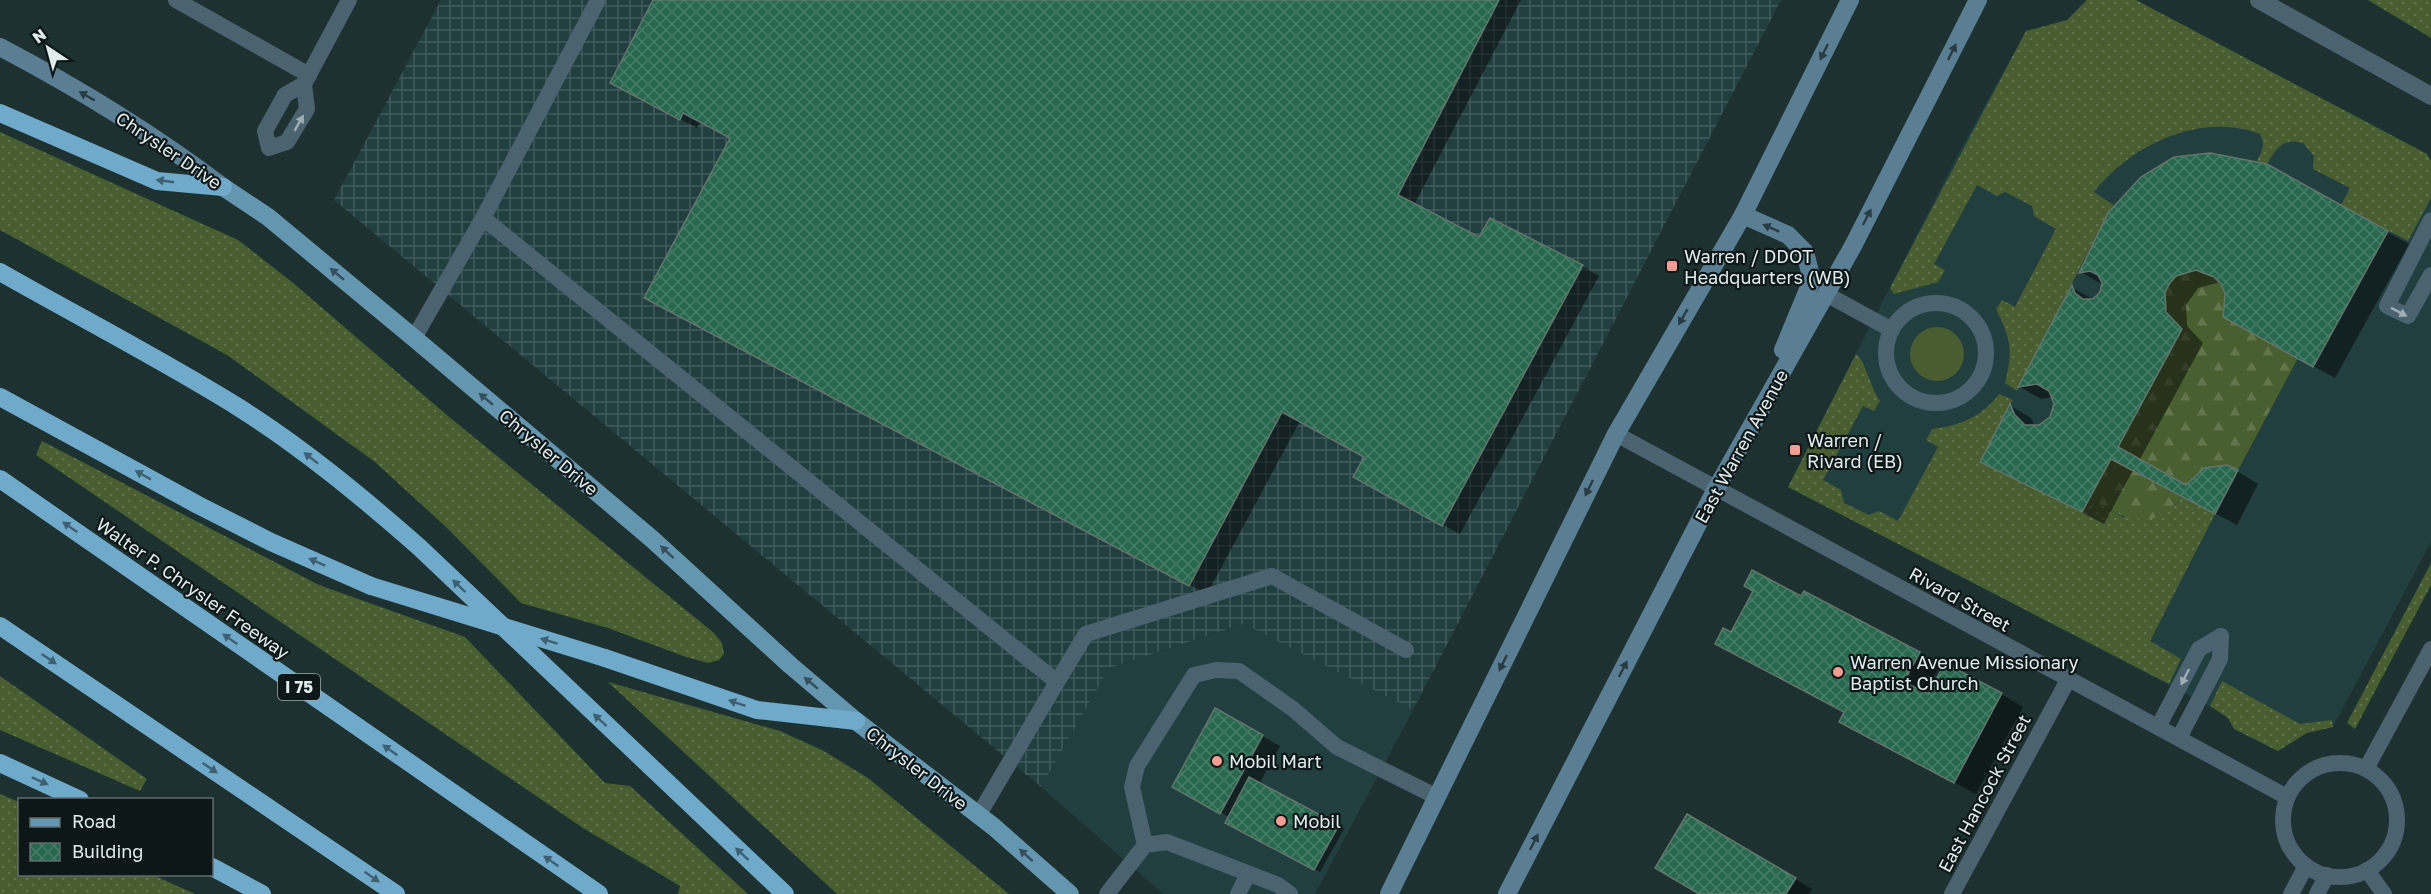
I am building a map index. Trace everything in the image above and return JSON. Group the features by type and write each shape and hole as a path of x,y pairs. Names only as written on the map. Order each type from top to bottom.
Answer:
{"highway":[{"path":"0,113 157,181 223,187"},
{"path":"0,272 238,407 295,446 367,502 419,548 785,894"},
{"path":"0,397 219,516 271,542 371,586 605,658 757,710 856,721"},
{"name":"Walter P. Chrysler Freeway","path":"0,478 599,894"},
{"path":"0,626 396,894"},
{"path":"0,763 76,798"},
{"path":"213,868 262,894"}],"main road":[{"path":"1389,894 1616,434 1743,216 1850,0"},
{"name":"East Warren Avenue","path":"1507,894 1716,489 1853,246 1978,0"},
{"name":"Chrysler Drive","path":"0,47 109,109 183,156 223,187 268,217 652,539 790,665 856,721 994,827 1070,894"},
{"path":"1743,216 1788,235 1805,252 1812,280 1752,424"}],"street":[{"path":"2259,0 2431,96"}],"lane":[{"path":"176,0 307,79 349,0"},
{"path":"414,338 483,218 598,0"},
{"path":"483,218 1057,682"},
{"path":"2431,220 2387,306 2408,316 2431,275"},
{"path":"1826,294 1892,330"},
{"path":"1930,303 1946,304 1961,309 1978,325 1986,348 1986,364 1968,392 1954,400 1937,403 1920,400 1905,392 1894,379 1887,364 1887,347 1892,330 1901,317 1914,308 1930,303"},
{"name":"Rivard Street","path":"1616,434 2287,797"},
{"path":"978,816 1086,634 1272,576 1406,650"},
{"path":"2158,727 2199,648 2221,636 2220,659 2179,738"},
{"path":"2366,769 2431,650"},
{"path":"1145,846 1132,787 1137,766 1194,675 1216,670 1239,671 1293,709 1337,747 1437,797"},
{"name":"East Hancock Street","path":"1952,894 2068,680"},
{"path":"2330,763 2348,763 2366,769 2381,779 2391,794 2396,810 2397,828 2391,845 2381,860 2367,870 2350,876 2315,872 2289,848 2283,831 2282,814 2287,797 2297,781 2312,770 2330,763"},
{"path":"1107,894 1145,846 1167,842 1278,885 1290,894"},
{"path":"2291,894 2306,866"},
{"path":"2367,870 2384,894"},
{"path":"1238,894 1248,874"},
{"path":"2317,894 2327,875"}],"shaded area":[{"path":"441,0 1781,0 1413,710 1244,624 1109,668 1041,787 334,200"},
{"path":"2087,0 2136,0 2427,154 2431,161 2431,542 2333,727 2307,733 2278,751 2234,729 2228,718 2217,710 1788,487 1958,154 2026,31 2067,20"},
{"path":"1245,624 1413,710 1315,894 1163,894 1041,787 1109,668"}],"green space":[{"path":"2087,0 2136,0 2427,154 2431,161 2431,198 2408,241 2341,205 2350,188 2313,169 2314,156 2303,143 2285,143 2277,149 2267,164 2257,161 2263,145 2260,134 2237,128 2214,127 2191,130 2168,137 2127,160 2094,192 2115,206 2108,213 2017,391 2005,383 2010,353 2008,337 1996,309 2002,300 2015,307 2056,229 2034,216 2032,206 2005,192 1997,196 1977,185 1934,264 1945,270 1938,282 1894,294 1890,288 2026,31 2067,20"},
{"path":"2368,0 2431,0 2431,38"},
{"path":"0,132 238,240 292,282 448,416 714,633 722,643 724,654 719,660 708,663 608,628 521,603 446,527 375,462 227,355 0,230"},
{"path":"2196,270 2218,281 2223,290 2225,304 2298,358 2238,470 2223,466 2209,468 2197,474 2186,485 2118,447 2182,330 2168,312 2165,294 2168,286 2183,273"},
{"path":"1937,327 1947,329 1956,335 1962,344 1964,354 1962,364 1956,373 1947,379 1937,381 1927,379 1918,373 1912,364 1910,354 1912,344 1918,335 1927,329"},
{"path":"1856,354 1880,401 1874,411 1863,406 1823,480 1841,490 1844,503 1869,515 1879,511 1898,521 1938,447 1926,440 1932,429 1951,426 1969,419 1985,409 1999,394 2013,400 1980,462 2082,512 2090,499 2123,517 2174,506 2181,497 2215,514 2150,641 2181,659 2169,684 1788,487"},
{"path":"42,441 319,585 465,637 605,783 630,786 748,894 678,894 680,886 583,828 36,455"},
{"path":"2111,459 2181,497 2160,516 2149,519 2126,517 2090,499"},
{"path":"2431,563 2431,585 2355,729 2347,723"},
{"path":"0,676 147,779 140,791 0,730"},
{"path":"2222,681 2300,724 2332,720 2333,727 2307,733 2278,751 2234,729 2228,718 2210,706"},
{"path":"608,682 780,731 822,750 868,778 1009,894 837,894"},
{"path":"0,794 18,802 18,876 155,876 195,894 0,894"}],"building":[{"path":"653,0 1499,0 1398,195 1479,237 1490,218 1583,265 1442,526 1353,477 1364,457 1282,412 1189,586 644,298 730,138 683,113 680,120 610,83"},
{"path":"2210,153 2267,164 2388,231 2313,367 2223,317 2225,294 2221,284 2214,277 2196,270 2176,276 2170,283 2165,292 2166,312 2182,329 2118,447 2186,485 2204,468 2227,465 2238,470 2215,514 2111,459 2082,512 1980,462 2010,404 2015,415 2025,425 2039,425 2050,417 2054,404 2049,391 2037,384 2018,387 2072,285 2075,293 2083,299 2093,299 2100,292 2102,283 2098,275 2090,271 2079,273 2108,213 2141,177 2174,157"},
{"name":"Warren Avenue Missionary Baptist Church","path":"1752,570 1801,596 1804,591 1920,652 1904,682 1928,694 1945,663 2002,693 1954,783 1839,722 1844,712 1715,644 1723,628 1731,632 1753,591 1744,586"},
{"path":"1215,708 1263,735 1220,814 1172,787"},
{"path":"1249,777 1339,825 1314,870 1225,823"},
{"path":"1687,814 1796,878 1786,894 1699,894 1655,868"}],"place":[{"name":"Warren / DDOT Headquarters (WB)","path":"1672,266"},
{"name":"Warren / Rivard (EB)","path":"1795,450"},
{"name":"Warren Avenue Missionary Baptist Church","path":"1838,672"},
{"name":"Mobil Mart","path":"1217,761"},
{"name":"Mobil","path":"1281,821"}]}
